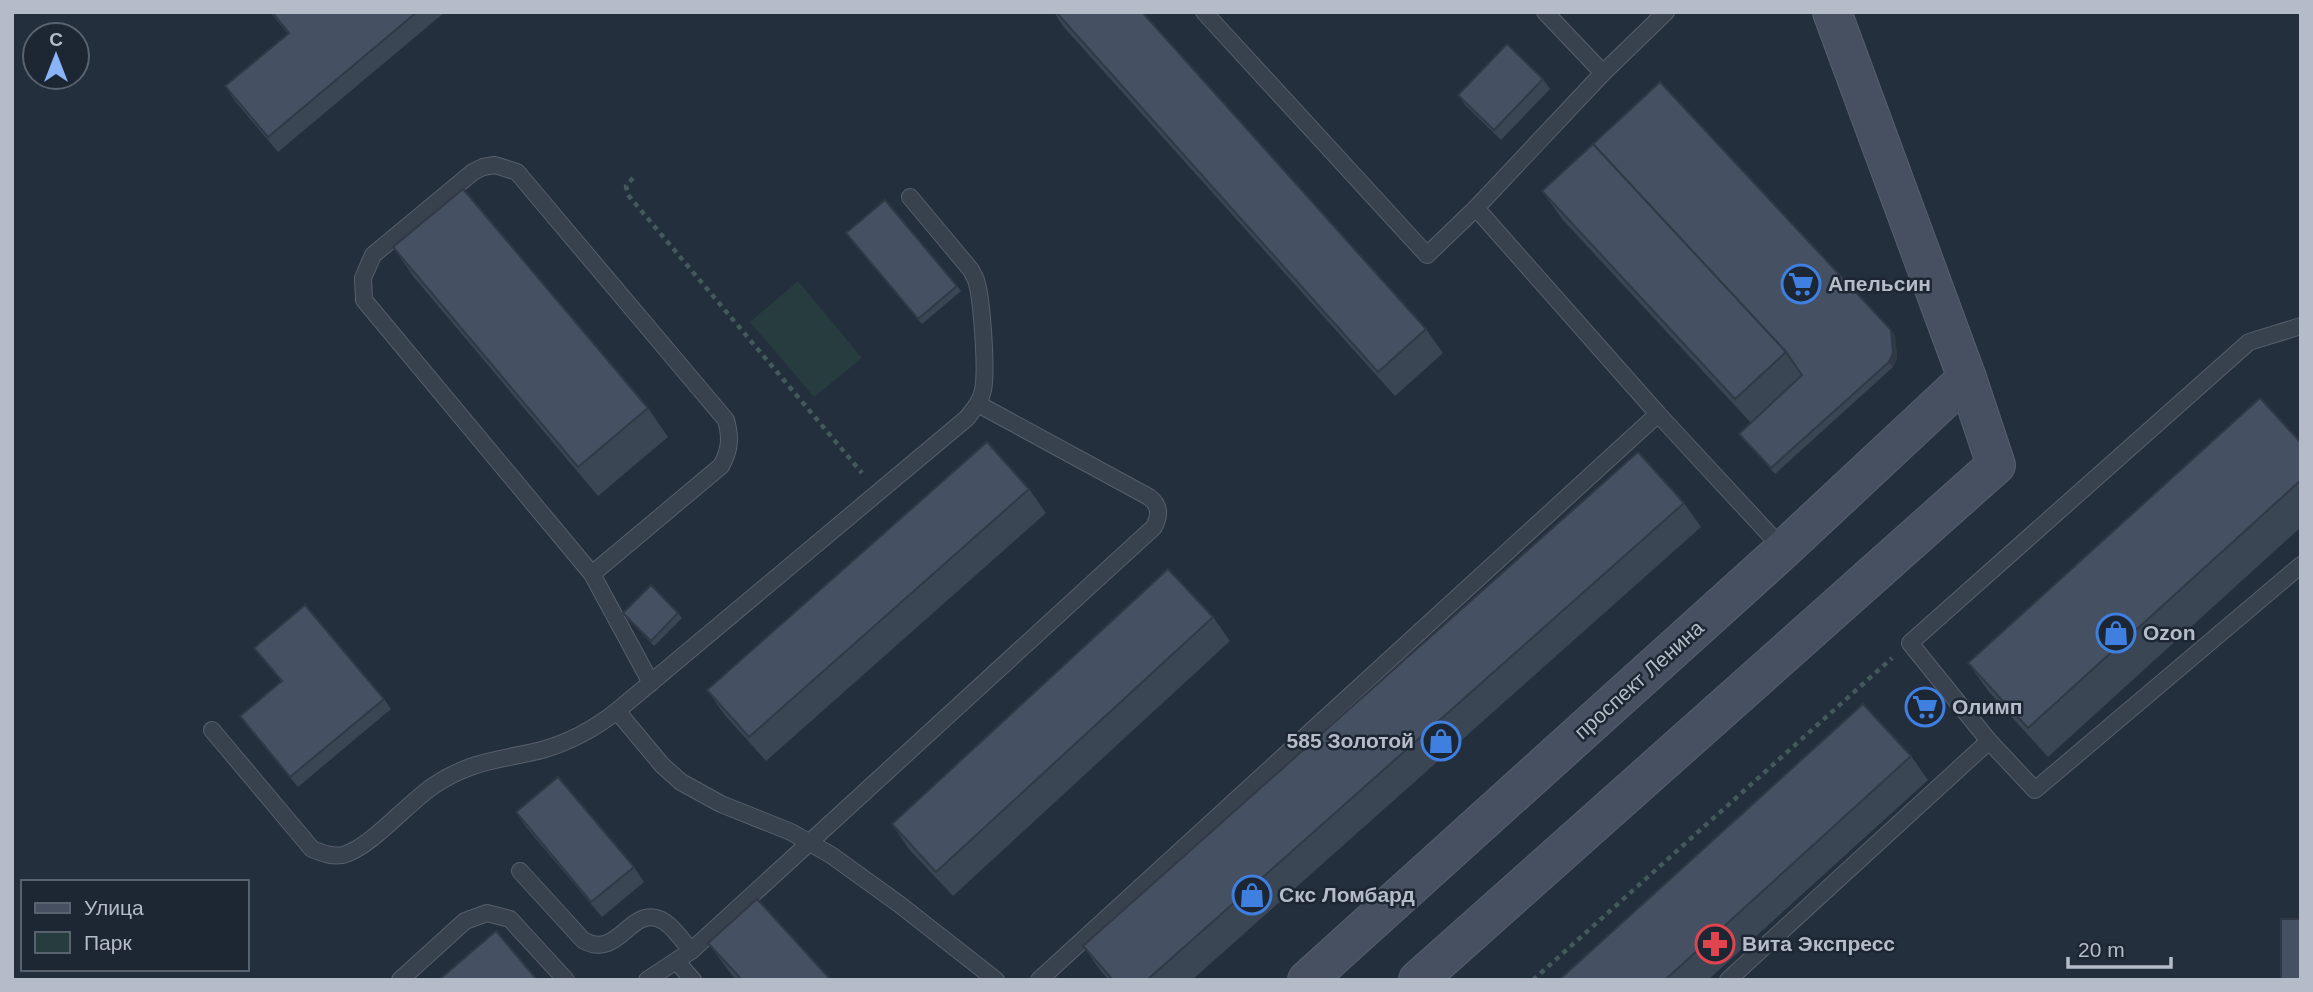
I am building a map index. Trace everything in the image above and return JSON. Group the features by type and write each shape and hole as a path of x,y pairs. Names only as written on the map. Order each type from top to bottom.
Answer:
{"street":[{"path":"1418,980 1996,465 1968,378 1832,12"},
{"name":"проспект Ленина","path":"1307,980 1783,550 1968,378"}],"lane":[{"path":"1204,12 1427,256 1603,73 1666,12"},
{"path":"1545,12 1603,73"},
{"path":"592,574 721,466 729,446 730,435 726,421 517,172 506,167 483,167 473,172 373,256 363,278 364,300 592,574 651,683"},
{"path":"212,730 312,849 325,854 341,855 358,848 434,785 454,774 496,758 563,743 584,734 617,711 967,418 978,404 984,389 985,367 976,280 971,270 909,197"},
{"path":"1476,208 1658,414 1783,550"},
{"path":"2301,327 2249,342 1910,643 1989,741 2035,790 2301,565"},
{"path":"647,980 691,951 1154,527 1158,520 1157,506 1149,497 978,404"},
{"path":"1039,980 1658,414"},
{"path":"617,711 662,765 681,782 721,804 791,832 849,867 996,980"},
{"path":"1728,980 1989,741"},
{"path":"520,871 583,940 591,945 601,946 613,941 633,923 652,918 665,922 691,951"},
{"path":"400,980 466,921 487,913 510,919 566,980"},
{"path":"677,962 693,980"}],"path":[{"path":"633,178 626,186 628,195 878,493"},
{"path":"1534,980 1910,643"}],"green space":[{"path":"798,281 862,358 814,397 750,322"}],"building":[{"path":"272,12 417,12 268,137 225,86 289,33"},
{"path":"1056,12 1142,12 1426,329 1378,372"},
{"path":"1507,44 1543,79 1494,130 1458,95"},
{"path":"1660,82 1891,330 1893,353 1889,362 1771,468 1739,434 1802,375 1786,352 1593,144"},
{"path":"1593,144 1786,352 1735,399 1542,191"},
{"path":"463,189 648,408 578,467 393,247"},
{"path":"885,200 957,286 918,319 846,233"},
{"path":"2260,398 2301,443 2301,480 2028,728 1968,663"},
{"path":"987,442 1029,489 749,737 707,690"},
{"path":"1638,452 1684,503 1147,980 1113,980 1083,946"},
{"path":"1168,569 1213,617 936,872 892,824"},
{"path":"651,585 678,613 651,641 623,613"},
{"path":"305,605 384,699 290,777 240,716 282,681 254,648"},
{"path":"1863,704 1911,756 1665,980 1559,980"},
{"path":"558,777 634,867 591,902 516,812"},
{"path":"757,899 831,980 742,980 708,943"},
{"path":"2281,919 2301,919 2301,980 2281,980"},
{"path":"496,931 537,980 442,980 441,978"}],"place":[{"name":"Апельсин","path":"1801,284"},
{"name":"Ozon","path":"2116,633"},
{"name":"Олимп","path":"1925,707"},
{"name":"585 Золотой","path":"1441,741"},
{"name":"Скс Ломбард","path":"1252,895"},
{"name":"Вита Экспресс","path":"1715,944"}]}
